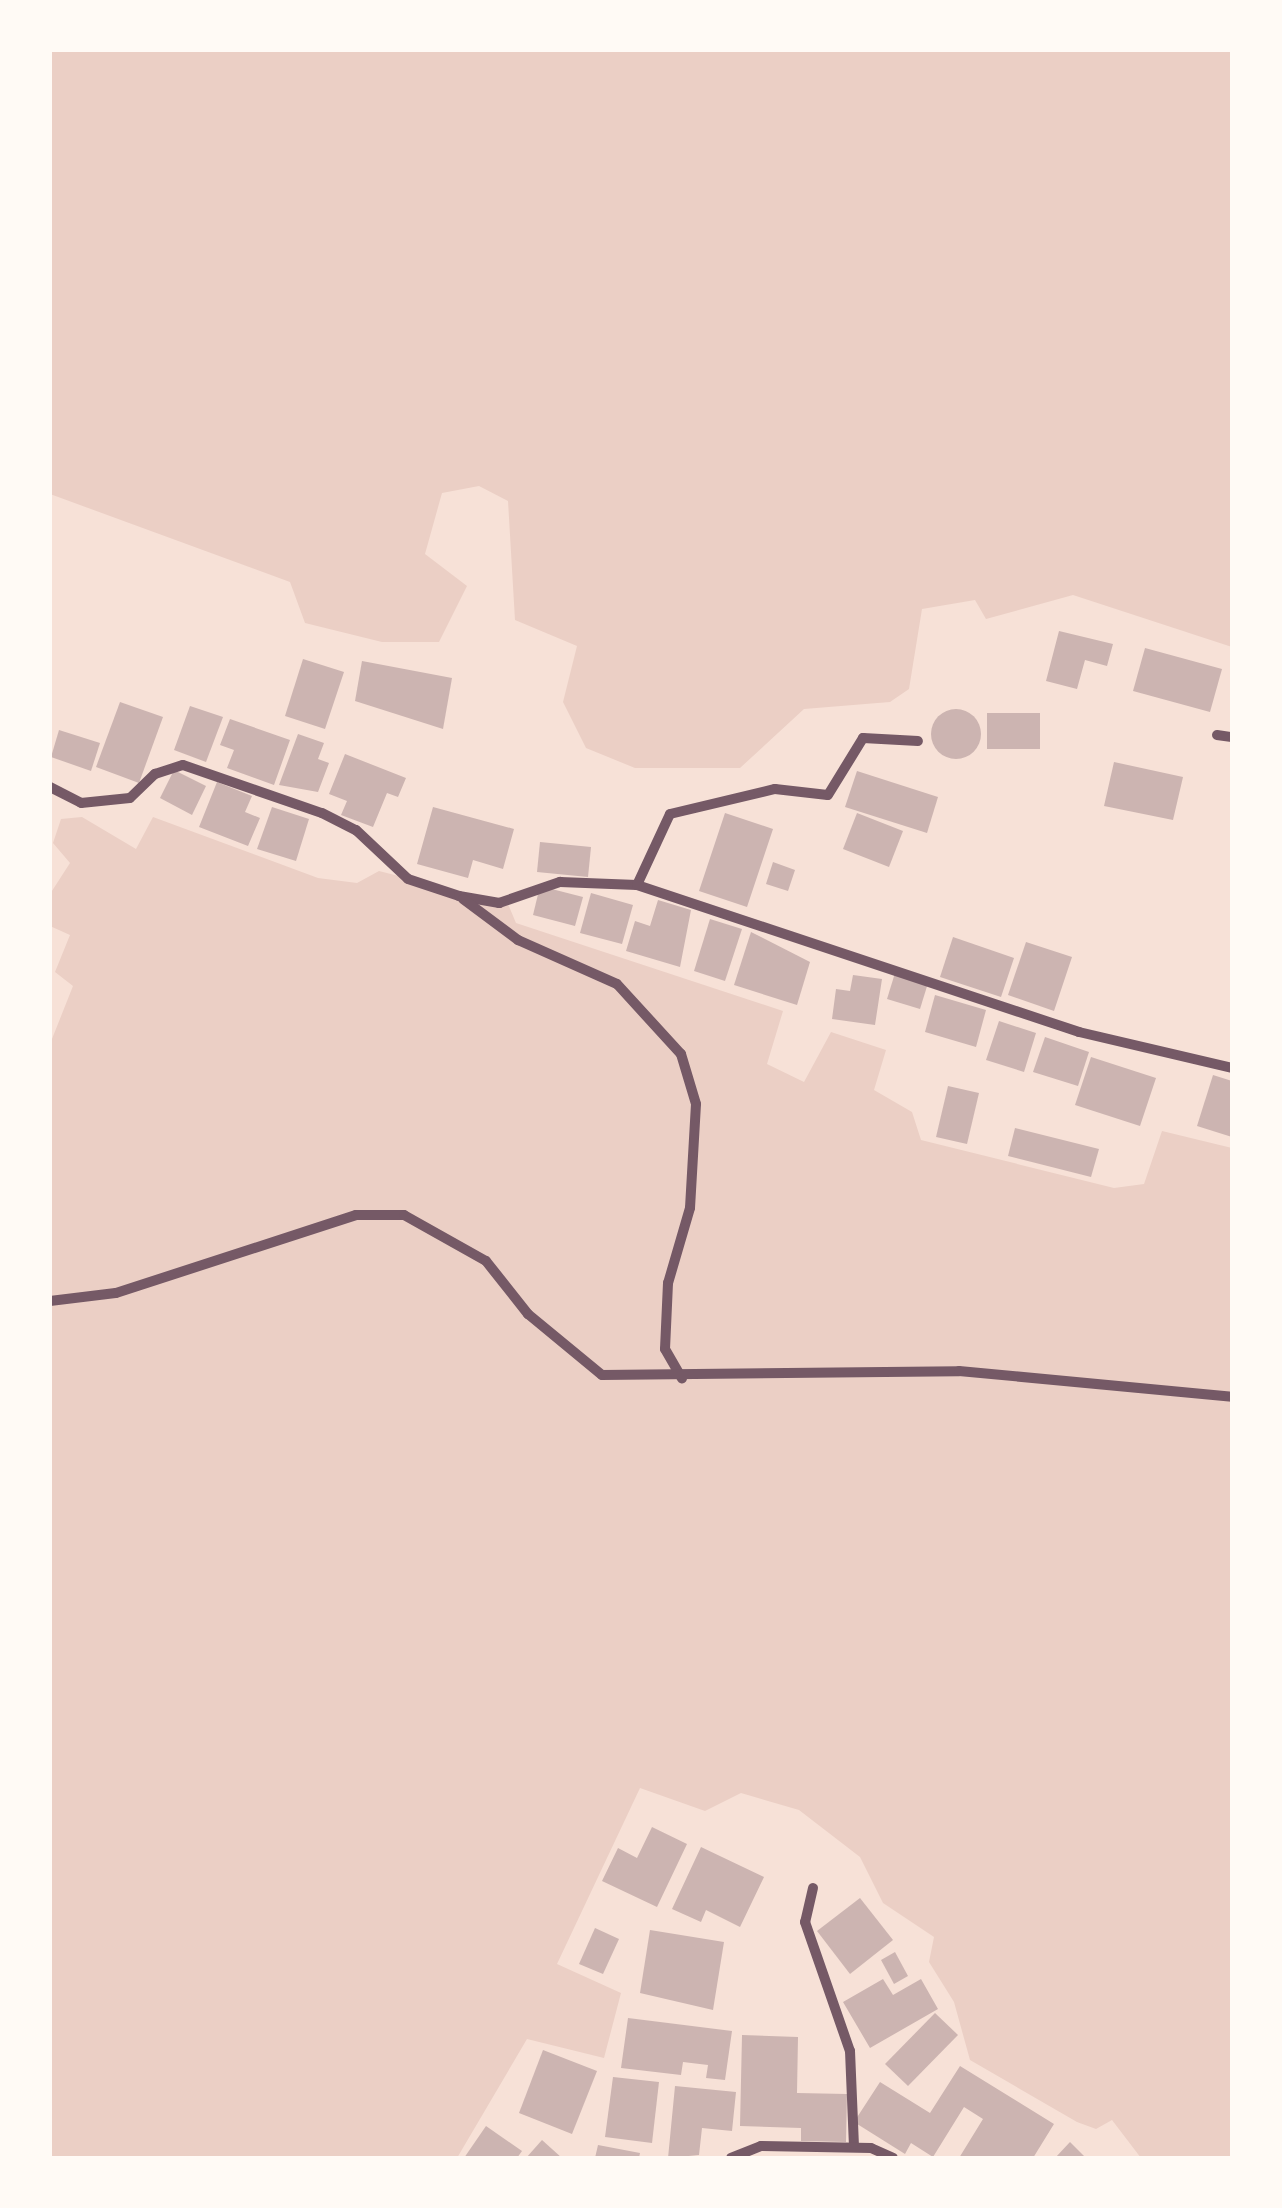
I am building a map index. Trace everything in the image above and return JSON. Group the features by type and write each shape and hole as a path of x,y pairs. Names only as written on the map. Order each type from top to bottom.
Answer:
{"street":[{"path":"1217,735 1232,737"},
{"path":"637,885 670,814 774,789 828,795 862,738 918,741"},
{"path":"50,787 82,803 130,798 155,774 183,765 322,813 356,830 408,879 459,896 499,903 560,882 637,885 1079,1032 1232,1068"},
{"path":"459,896 518,940 617,984 681,1054 696,1104 690,1208 668,1282 665,1349 682,1378"},
{"path":"50,1301 116,1293 356,1215 404,1215 486,1260 528,1314 602,1375 682,1378 958,1371 1232,1397"},
{"path":"813,1888 805,1922 850,2051 854,2147"},
{"path":"732,2158 761,2146 854,2147 893,2158"}],"shaded area":[{"path":"50,50 1232,50 1232,647 1073,595 986,619 975,600 922,609 909,689 890,702 804,709 740,768 635,768 586,748 563,702 577,646 515,620 508,501 479,486 442,493 425,554 467,586 439,642 382,642 305,623 290,582 50,494"},
{"path":"82,817 136,849 153,817 318,878 357,883 379,871 508,904 516,923 783,1011 767,1064 804,1082 831,1032 886,1050 874,1090 912,1112 921,1140 1114,1188 1144,1184 1162,1131 1232,1148 1232,2158 1141,2158 1112,2120 1096,2129 1077,2122 970,2060 954,2002 929,1962 934,1937 883,1903 860,1857 799,1810 741,1793 705,1811 640,1788 557,1964 621,1993 604,2058 527,2039 457,2158 50,2158 50,1044 73,986 55,972 70,935 50,926 50,894 70,863 53,843 61,819"}],"building":[{"path":"1059,631 1113,644 1107,666 1085,660 1077,689 1046,681"},
{"path":"1145,648 1222,669 1210,712 1133,691"},
{"path":"303,659 344,672 325,729 285,716"},
{"path":"362,661 452,678 443,729 355,701"},
{"path":"120,702 163,717 139,783 96,767"},
{"path":"190,706 223,717 206,762 174,750"},
{"path":"956,709 973,717 981,734 973,751 956,759 939,751 931,734 939,717"},
{"path":"987,713 1040,713 1040,749 987,749"},
{"path":"230,719 290,740 274,785 227,768 234,750 220,745"},
{"path":"59,730 100,743 91,771 51,757"},
{"path":"298,734 324,743 318,759 329,763 318,792 279,785"},
{"path":"345,754 406,778 398,797 387,793 373,827 341,815 347,801 329,794"},
{"path":"1114,762 1183,777 1173,820 1104,806"},
{"path":"174,770 206,786 192,815 160,798"},
{"path":"857,771 938,797 927,833 845,807"},
{"path":"217,782 252,796 245,812 260,818 248,846 199,827"},
{"path":"272,807 309,819 296,861 257,849"},
{"path":"433,807 514,829 503,869 473,860 468,878 417,864"},
{"path":"725,813 773,829 747,907 699,891"},
{"path":"857,813 903,831 889,867 843,849"},
{"path":"540,842 591,847 588,877 537,872"},
{"path":"773,862 795,870 788,891 766,884"},
{"path":"540,886 583,897 575,926 533,915"},
{"path":"591,893 633,905 622,944 580,933"},
{"path":"658,900 691,910 680,967 626,951 635,921 650,926"},
{"path":"710,919 742,929 725,981 694,971"},
{"path":"751,932 810,962 797,1005 734,985"},
{"path":"953,937 1014,958 1001,997 940,977"},
{"path":"1026,942 1072,957 1054,1011 1008,995"},
{"path":"895,973 928,983 920,1009 887,999"},
{"path":"853,975 882,979 875,1025 832,1019 836,989 850,991"},
{"path":"935,995 986,1010 976,1047 925,1032"},
{"path":"999,1021 1036,1033 1024,1072 986,1060"},
{"path":"1045,1037 1089,1052 1078,1086 1033,1072"},
{"path":"1091,1057 1156,1078 1140,1126 1075,1105"},
{"path":"1213,1075 1232,1081 1232,1137 1197,1126"},
{"path":"948,1086 979,1093 967,1144 936,1137"},
{"path":"1015,1128 1099,1149 1091,1177 1008,1156"},
{"path":"652,1827 687,1844 657,1907 602,1881 618,1848 637,1858"},
{"path":"701,1847 764,1877 740,1927 706,1910 701,1922 672,1909"},
{"path":"860,1898 893,1940 850,1974 817,1931"},
{"path":"595,1928 619,1939 603,1974 579,1964"},
{"path":"650,1930 724,1942 713,2010 640,1993"},
{"path":"895,1952 908,1976 894,1984 881,1960"},
{"path":"883,1979 893,1995 921,1979 938,2009 870,2048 843,2002"},
{"path":"935,2013 958,2035 908,2086 885,2064"},
{"path":"628,2018 732,2031 725,2080 706,2078 708,2065 683,2062 681,2075 621,2068"},
{"path":"742,2035 798,2037 797,2093 847,2094 846,2142 801,2141 801,2128 740,2126"},
{"path":"543,2050 597,2071 572,2134 519,2113"},
{"path":"960,2066 1054,2124 1033,2158 959,2158 983,2119 964,2107 933,2157 911,2143 905,2154 854,2122 880,2082 930,2113"},
{"path":"613,2077 659,2082 652,2143 605,2137"},
{"path":"675,2086 736,2092 732,2131 702,2128 699,2155 668,2158"},
{"path":"486,2126 522,2151 517,2158 464,2158"},
{"path":"542,2140 562,2158 526,2158"},
{"path":"1070,2142 1086,2158 1055,2158"},
{"path":"598,2145 640,2153 639,2158 595,2158"}]}
